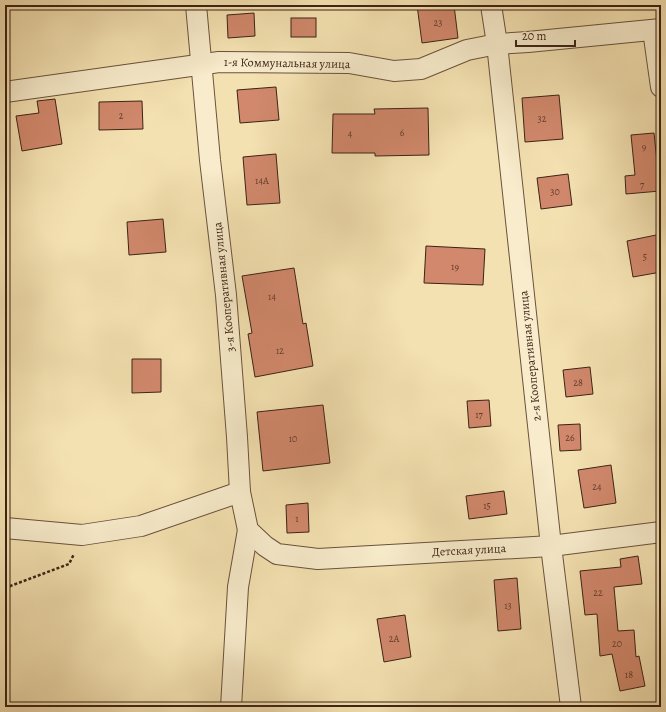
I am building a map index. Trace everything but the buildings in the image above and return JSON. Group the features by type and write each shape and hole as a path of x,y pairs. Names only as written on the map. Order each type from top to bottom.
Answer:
{"street":[{"name":"3-я Кооперативная улица","path":"196,5 210,160 230,334 240,492 248,530"},
{"name":"2-я Кооперативная улица","path":"491,5 497,44 551,546 571,707"},
{"name":"1-я Коммунальная улица","path":"5,92 219,62 349,63 394,71 421,69 466,50 497,44 657,29"},
{"path":"657,29 661,87"},
{"path":"5,528 82,535 141,526 240,492"},
{"path":"231,707 238,587 248,530"},
{"name":"Детская улица","path":"248,530 265,546 278,554 318,559 551,546 661,532"}],"path":[{"path":"5,588 69,564 82,535"}]}
